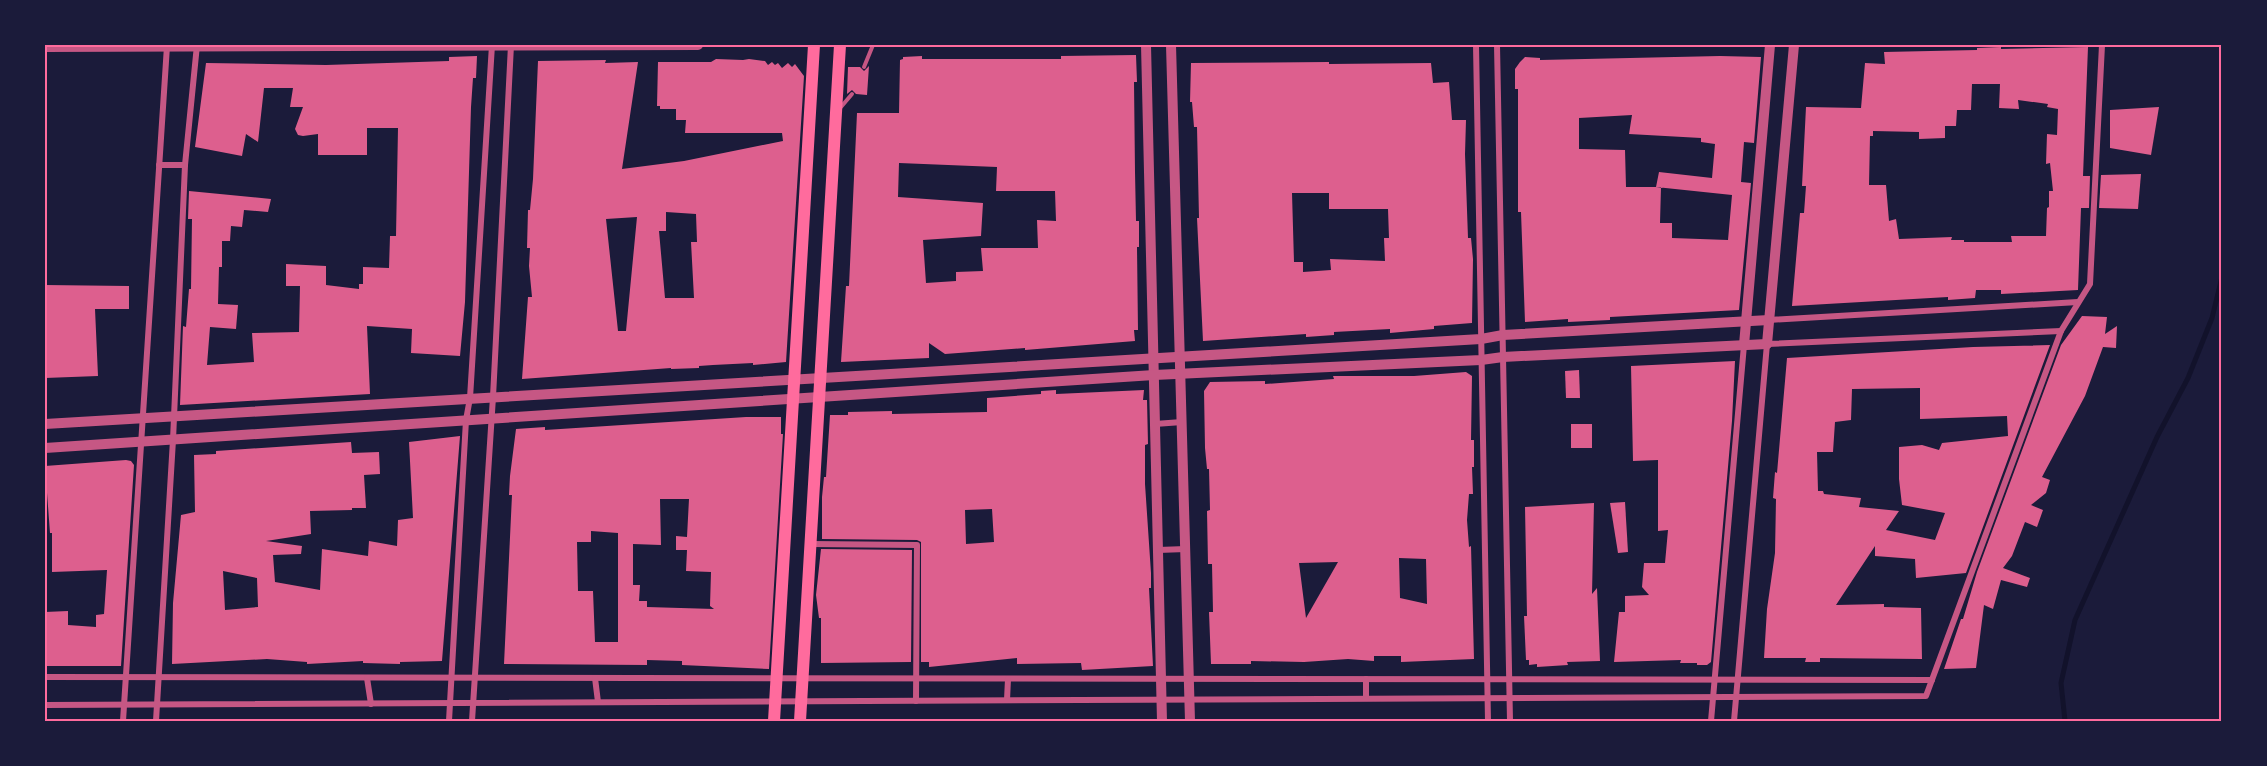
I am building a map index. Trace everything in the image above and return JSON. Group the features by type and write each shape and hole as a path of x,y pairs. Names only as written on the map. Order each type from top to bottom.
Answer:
{"main road":[{"path":"774,721 814,45"},
{"path":"800,721 840,45"}],"street":[{"path":"45,47 699,45"},
{"path":"1146,45 1162,721"},
{"path":"1171,45 1190,721"},
{"path":"1476,45 1488,721"},
{"path":"1497,45 1510,721"},
{"path":"1711,721 1770,45"},
{"path":"1734,721 1794,45"},
{"path":"45,705 1926,696 2061,331 2090,284 2102,45"},
{"path":"123,721 167,46"},
{"path":"156,721 173,440 185,165 197,46"},
{"path":"449,721 465,420 470,398 492,46"},
{"path":"472,721 493,397 511,46"},
{"path":"159,165 185,165"},
{"path":"45,424 2078,302"},
{"path":"45,448 1154,375 2061,331"},
{"path":"1155,424 1182,422"},
{"path":"811,544 917,545 916,701"},
{"path":"1158,550 1186,549"},
{"path":"45,677 1932,680"},
{"path":"367,678 371,704"},
{"path":"595,678 598,702"},
{"path":"1007,700 1008,679"},
{"path":"1366,679 1366,698"}],"lane":[{"path":"864,67 873,45"},
{"path":"835,115 852,94"}],"building":[{"path":"2088,47 2083,176 2090,176 2089,208 2081,208 2078,290 2001,294 2001,290 1976,290 1975,298 1948,300 1948,297 1792,306 1800,213 1804,213 1806,186 1802,186 1806,107 1861,108 1865,63 1885,64 1884,52 1977,50 1977,48","holes":["1972,84 2000,84 1999,108 2019,109 2018,100 2048,104 2047,107 2058,109 2057,135 2047,134 2046,164 2050,163 2053,191 2049,191 2046,236 2011,236 2012,242 1964,242 1964,240 1951,240 1952,237 1899,239 1896,219 1889,221 1886,185 1869,185 1870,136 1873,136 1873,131 1919,132 1919,139 1945,138 1945,126 1956,126 1957,110 1971,110"]},
{"path":"1136,55 1135,172 1139,247 1137,247 1138,330 1134,330 1135,341 945,354 929,343 929,358 841,362 846,286 849,286 857,113 899,113 900,60 903,57 1061,59 1061,56","holes":["899,163 997,167 996,191 1055,191 1056,221 1037,220 1038,248 981,248 983,271 956,272 956,281 926,283 923,240 981,236 983,203 898,197"]},
{"path":"477,56 471,107 465,302 460,356 411,353 412,329 367,326 370,394 180,405 183,326 186,327 189,289 191,289 192,219 188,219 189,191 271,199 268,212 244,210 242,227 231,226 230,241 222,241 218,304 238,305 236,329 210,327 207,365 254,362 252,333 299,332 300,286 286,286 286,264 326,266 326,285 359,289 359,284 363,284 363,267 389,268 390,236 396,236 398,128 367,128 367,155 318,155 318,134 298,135 295,129 303,107 290,107 293,88 264,88 258,142 246,134 242,156 195,147 206,63 326,65 449,61 449,57"},
{"path":"1525,57 1540,58 1540,60 1761,57 1754,143 1744,142 1741,182 1751,183 1739,310 1610,317 1610,320 1568,322 1568,319 1525,322 1521,212 1518,212 1518,89 1515,89 1515,69","holes":["1632,115 1629,134 1701,138 1701,142 1715,144 1712,178 1659,172 1656,187 1626,187 1625,150 1579,149 1579,118","1661,188 1732,195 1728,240 1672,238 1672,223 1660,223"]},
{"path":"716,59 749,59 765,61 768,65 772,62 775,65 778,63 782,68 788,63 792,67 795,64 804,76 786,362 522,379 528,297 532,297 530,248 527,248 528,210 530,210 533,179 538,61 638,62 622,169 684,161 783,141 782,133 685,133 686,120 676,120 676,109 660,109 660,106 657,106 658,62 711,62","holes":["666,212 696,214 697,242 691,242 694,298 665,298 659,231 666,231","637,217 626,331 618,331 606,219"]},
{"path":"1191,63 1431,63 1433,83 1449,82 1452,120 1466,120 1468,238 1471,238 1473,259 1472,323 1390,333 1390,329 1334,332 1334,335 1306,337 1306,334 1203,341 1197,218 1199,218 1197,127 1194,127 1192,102 1190,102","holes":["1292,193 1329,193 1329,209 1388,209 1389,238 1384,238 1385,261 1330,259 1331,270 1303,272 1303,262 1294,262"]},
{"path":"869,66 867,95 856,94 852,90 847,94 848,67 860,67 864,71"},
{"path":"2159,107 2151,155 2110,148 2110,110"},
{"path":"2141,174 2138,209 2099,208 2101,175"},
{"path":"45,285 129,286 129,309 95,309 98,376 45,378"},
{"path":"2082,316 2107,317 2105,334 2117,326 2116,348 2103,347 2085,396 2042,477 2050,480 2046,493 2031,505 2043,510 2037,527 2025,522 2012,556 2003,568 2030,578 2027,587 2001,580 1993,609 1984,605 1976,668 1944,669 1961,619 1963,619 1977,572 2061,345"},
{"path":"2050,345 1966,573 1916,578 1915,559 1875,556 1875,546 1836,605 1884,604 1884,607 1921,608 1922,659 1820,658 1820,662 1805,662 1806,658 1764,658 1767,609 1775,553 1776,499 1773,498 1787,358 1973,347","holes":["1920,388 1920,419 2007,416 2008,436 1942,443 1939,450 1922,445 1899,447 1902,505 1945,513 1935,540 1886,530 1899,511 1859,507 1861,498 1824,494 1823,491 1818,491 1817,452 1833,452 1835,422 1851,420 1852,389"]},
{"path":"1735,361 1711,662 1707,665 1697,665 1697,663 1680,663 1681,660 1614,662 1619,612 1625,612 1625,596 1649,595 1642,587 1644,563 1665,563 1668,530 1658,531 1658,460 1633,461 1631,366"},
{"path":"1579,370 1580,398 1566,398 1565,371"},
{"path":"1466,372 1472,376 1471,440 1474,440 1474,467 1472,467 1473,494 1469,494 1467,520 1469,547 1471,546 1474,659 1401,662 1401,656 1374,656 1374,661 1348,659 1211,664 1209,612 1213,612 1212,564 1208,564 1207,511 1210,510 1209,469 1207,469 1205,448 1204,391 1210,382 1265,381 1265,384 1334,379 1333,376 1414,376","holes":["1399,558 1426,559 1427,604 1400,598","1338,562 1306,618 1299,563"]},
{"path":"1056,390 1056,394 1144,390 1143,400 1147,400 1148,444 1145,445 1145,484 1151,573 1151,588 1149,588 1153,666 1082,670 1081,663 1017,664 1017,658 929,667 929,662 921,662 921,542 917,540 822,539 822,497 824,477 826,477 830,415 848,415 848,412 892,411 892,414 987,412 987,398 1041,394 1041,391","holes":["992,509 994,542 966,544 965,510"]},
{"path":"746,417 781,417 781,434 783,434 769,669 682,665 682,661 647,660 647,665 504,664 512,495 509,495 516,429 545,427 545,430","holes":["660,499 689,499 687,537 676,536 676,550 687,550 686,571 711,572 710,606 714,609 647,607 647,601 639,601 640,585 633,585 633,544 661,545","591,531 618,533 618,642 595,642 593,591 578,591 577,542 591,542"]},
{"path":"1571,424 1592,424 1592,448 1571,448"},
{"path":"460,436 442,661 400,662 400,664 363,663 363,661 307,664 307,662 267,659 172,664 173,603 181,515 195,512 194,455 216,454 216,451 351,442 352,453 379,452 380,474 364,475 366,508 310,511 311,534 266,541 302,546 301,554 273,555 275,582 320,590 322,549 368,556 369,541 397,546 398,520 413,518 409,442","holes":["223,571 257,578 258,607 225,610"]},
{"path":"131,461 134,465 121,666 45,666 45,612 68,611 68,625 96,627 96,615 104,614 107,570 52,572 52,533 50,533 45,466"},
{"path":"1625,502 1628,552 1618,553 1610,503"},
{"path":"1594,503 1592,594 1597,588 1600,661 1567,662 1568,665 1537,667 1537,664 1529,665 1529,660 1526,660 1524,616 1527,616 1525,507"},
{"path":"821,549 912,550 911,662 821,663 821,618 819,618 816,595"}],"waterway":[{"path":"2065,721 2061,683 2075,620 2157,437 2188,378 2212,318 2222,277"}]}
